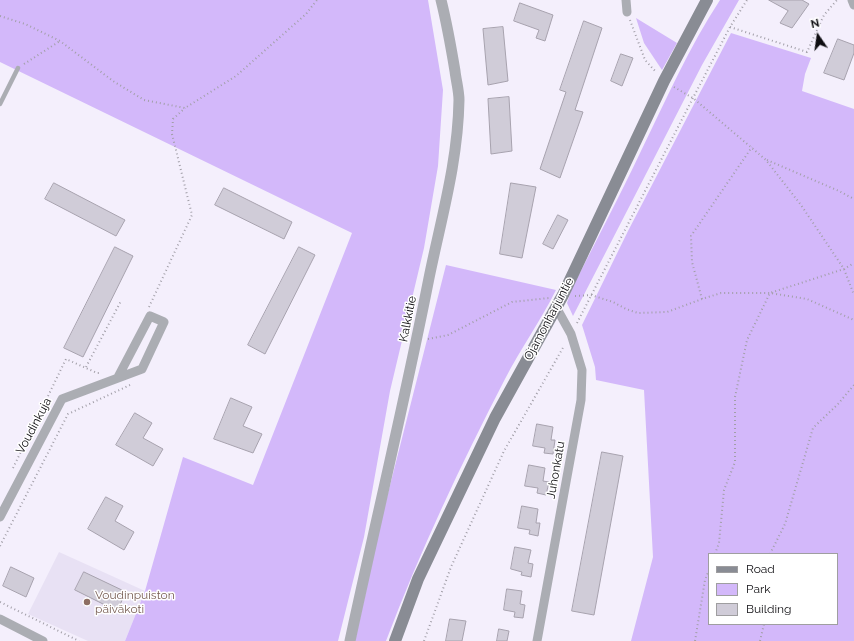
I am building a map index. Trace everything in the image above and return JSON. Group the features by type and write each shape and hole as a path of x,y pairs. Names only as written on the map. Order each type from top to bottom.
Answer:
{"main road":[{"name":"Ojamonharjuntie","path":"396,641 424,565 495,418 559,302 664,81 707,0"}],"street":[{"name":"Kalkkitie","path":"350,641 379,505 394,447 451,181 457,139 459,98 449,33 441,0"},
{"path":"626,0 627,12"},
{"path":"852,0 854,5"},
{"name":"Juhonkatu","path":"537,641 581,400 582,370 559,302"},
{"name":"Voudinkuja","path":"0,517 62,399 142,369 164,322 150,316 118,377"},
{"path":"0,619 43,641"}],"lane":[{"path":"0,104 18,68"}],"path":[{"path":"149,307 192,216 172,134 174,119 185,108 236,76 306,14 317,0"},
{"path":"424,641 451,566 504,451 571,334 693,98 730,28 747,0"},
{"path":"730,28 807,52 824,15 836,0"},
{"path":"627,12 645,60 664,81 693,98 766,160 801,205 844,269 854,296"},
{"path":"0,16 25,24 60,41 113,81 144,100 185,108"},
{"path":"18,68 60,41"},
{"path":"702,299 692,262 691,236 752,148"},
{"path":"766,160 854,198"},
{"path":"715,553 719,543 724,490 735,462 735,397 747,340 770,293 844,269 854,263"},
{"path":"417,340 448,336 512,302 559,302 591,295 613,302 638,313 667,312 722,293 770,293 808,299 854,320"},
{"path":"86,367 121,301"},
{"path":"0,546 68,414 130,385"},
{"path":"770,553 785,524 814,428 838,404 854,385"},
{"path":"695,641 705,580 708,572"},
{"path":"0,602 80,641"},
{"path":"760,641 764,625"}],"shaded area":[{"name":"Voudinpuiston päiväkoti","path":"59,552 145,591 125,641 88,641 28,614"}],"green space":[{"path":"0,0 428,0 443,90 438,166 424,248 390,391 364,537 338,641 125,641 145,591 183,457 253,485 352,233 0,62"},
{"path":"720,0 739,0 702,65 573,316 567,303 571,291 688,55"},
{"path":"636,18 677,43 662,70 644,43"},
{"path":"731,33 811,58 805,74 802,91 854,109 854,641 631,641 653,557 644,390 596,380 595,367 582,325 628,231"},
{"path":"446,265 556,290 511,368 473,443 427,541 386,641 355,641 383,513"}],"building":[{"path":"769,0 802,0 809,4 792,28 780,23 788,11"},
{"path":"520,3 553,15 545,41 536,38 539,30 514,21"},
{"path":"584,21 602,28 575,110 583,112 560,178 540,169 566,92 560,90"},
{"path":"503,27 508,81 488,85 483,29"},
{"path":"838,39 854,45 854,53 844,80 824,73"},
{"path":"621,54 633,58 622,86 611,81"},
{"path":"509,97 512,151 491,154 488,99"},
{"path":"54,183 125,220 116,236 45,199"},
{"path":"511,183 536,187 522,258 500,254"},
{"path":"224,188 292,222 284,239 215,205"},
{"path":"558,215 568,220 553,249 543,244"},
{"path":"115,247 133,256 83,357 64,348"},
{"path":"299,247 315,255 265,354 248,345"},
{"path":"231,398 252,407 243,426 262,434 253,453 214,439"},
{"path":"135,413 152,423 143,438 163,449 153,466 116,445"},
{"path":"537,424 553,427 551,440 555,440 553,454 544,453 545,448 533,446"},
{"path":"602,452 623,456 594,615 572,611"},
{"path":"529,465 545,468 543,481 549,482 546,495 537,493 538,488 525,486"},
{"path":"106,497 123,506 115,521 134,532 124,550 88,529"},
{"path":"522,506 538,509 536,523 540,523 538,536 529,534 530,530 518,528"},
{"path":"515,547 531,550 528,563 533,564 531,577 521,575 522,572 511,569"},
{"path":"11,567 34,578 26,597 3,586"},
{"path":"84,572 126,592 117,611 75,590"},
{"path":"507,589 522,591 520,604 525,605 523,618 514,617 515,612 504,610"},
{"path":"450,619 466,621 462,641 446,641"},
{"path":"499,629 509,631 507,641 497,641"}],"place":[{"name":"Voudinpuiston päiväkoti","path":"87,602"}]}
